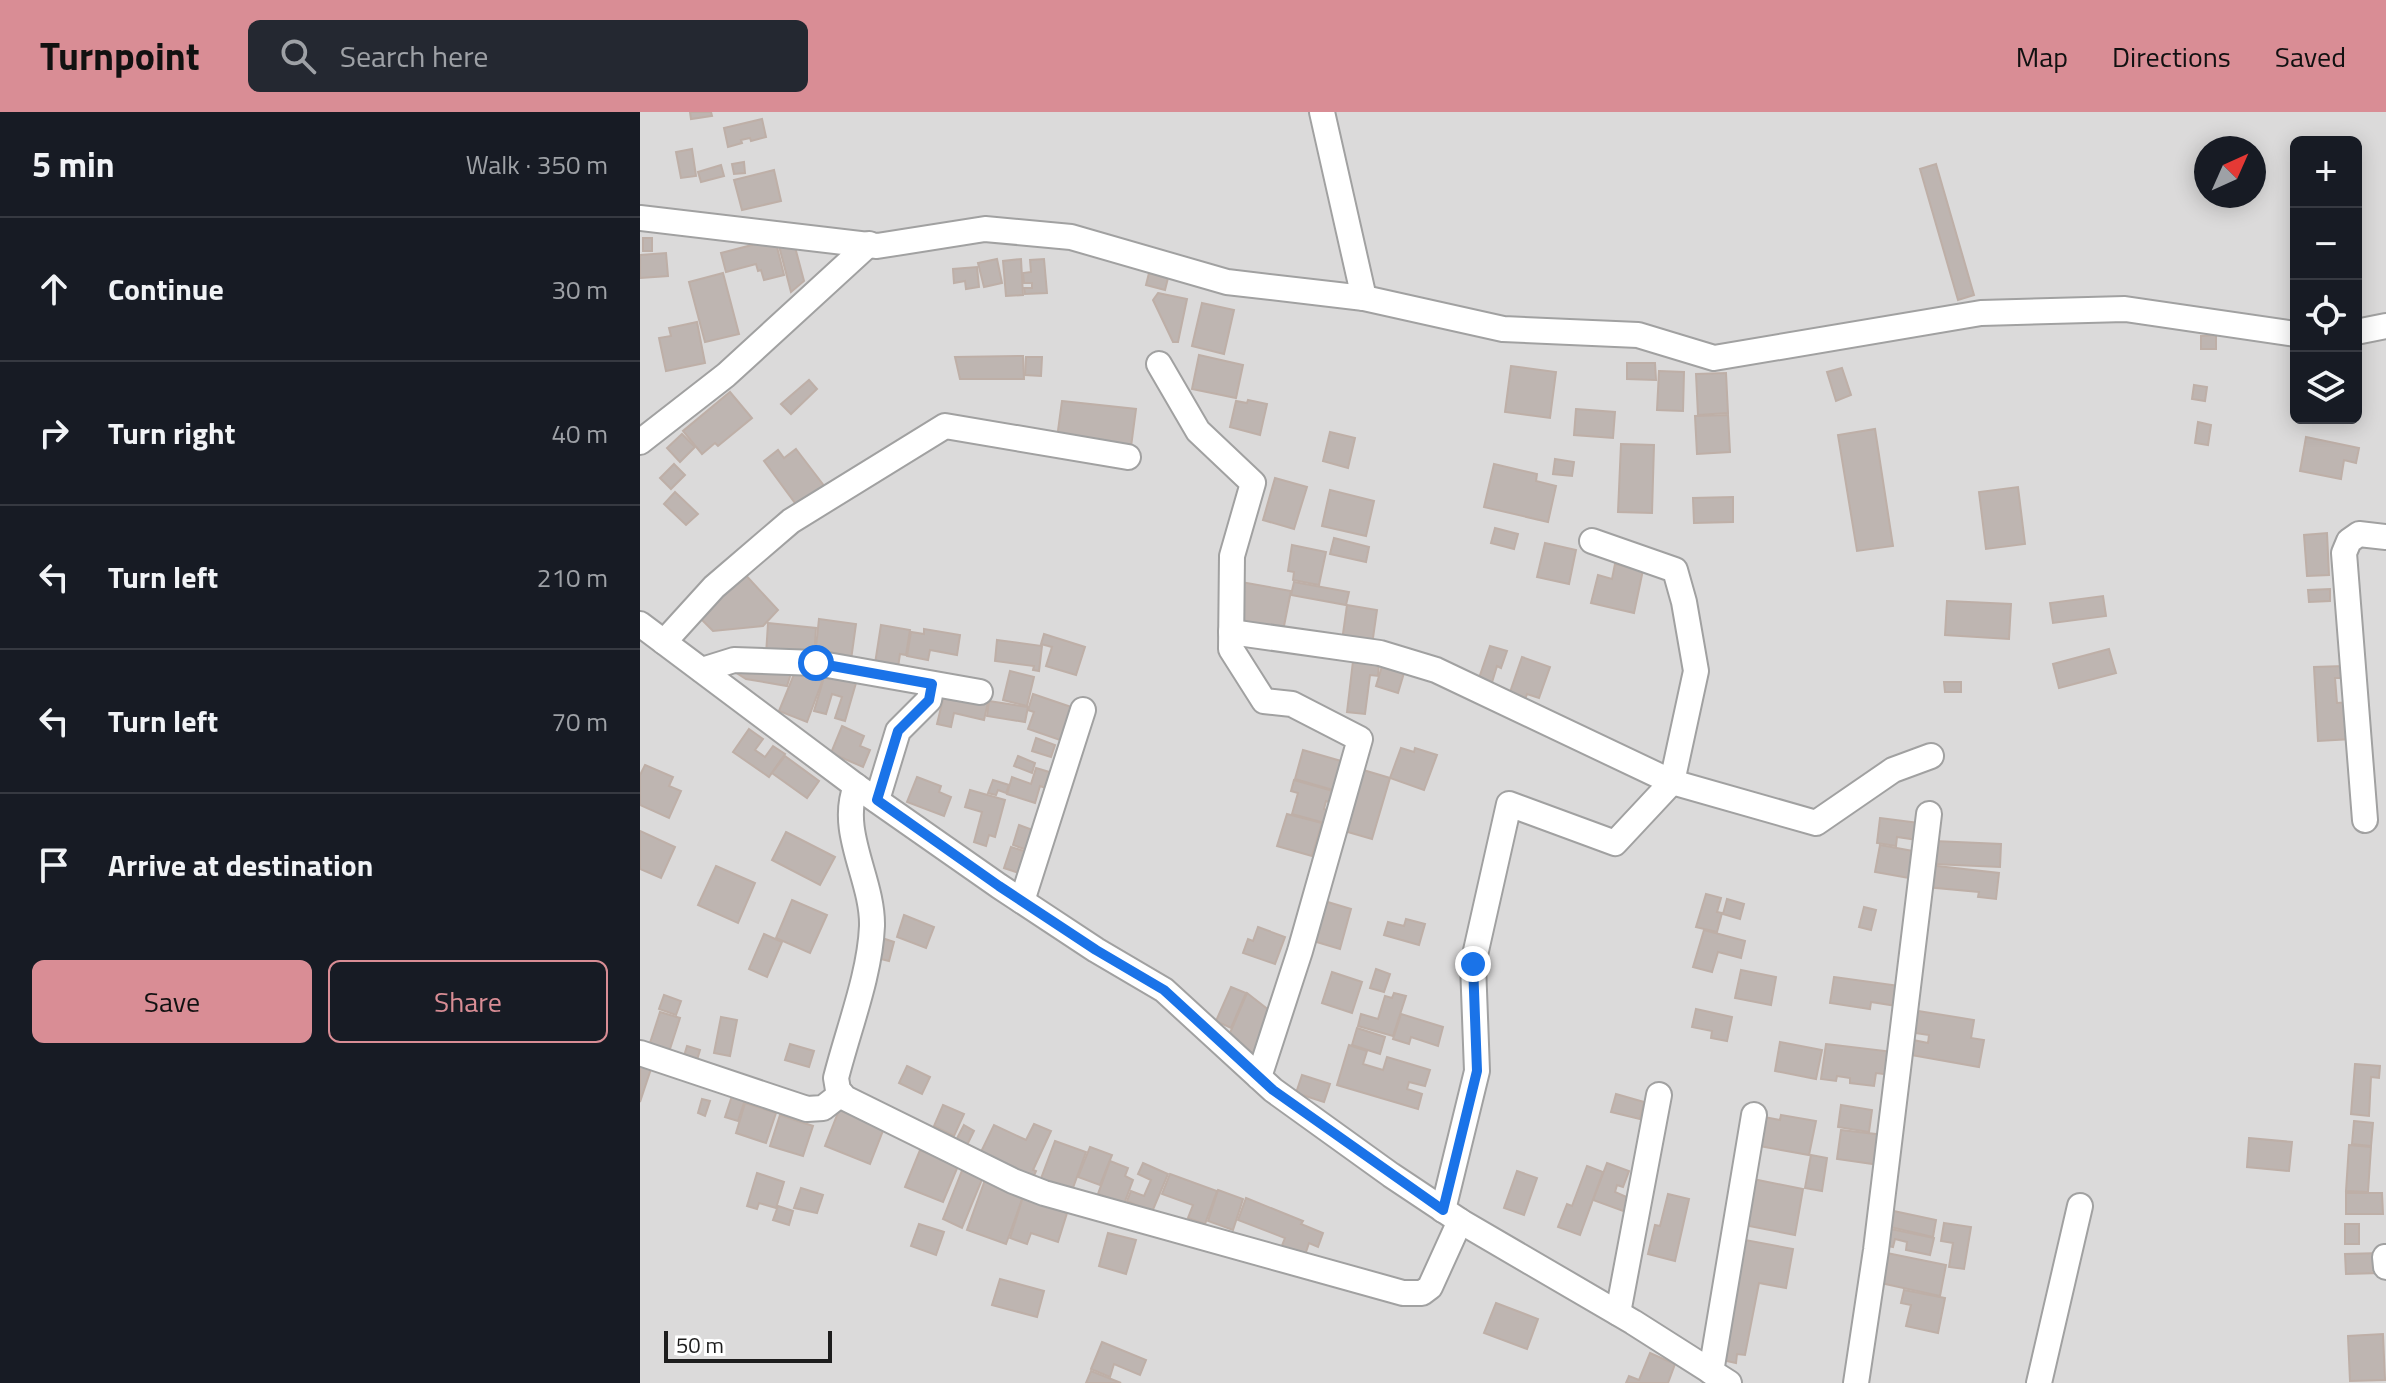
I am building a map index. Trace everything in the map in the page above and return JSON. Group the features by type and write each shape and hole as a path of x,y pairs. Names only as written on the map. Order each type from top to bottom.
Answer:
{"street":[{"path":"1322,112 1364,298"},
{"path":"640,218 877,246 985,229 1071,237 1227,282 1364,298 1503,329 1638,335 1714,358 1981,313 2125,309 2290,333"},
{"path":"640,442 726,375 869,244"},
{"path":"2362,331 2386,326"},
{"path":"1159,364 1198,431 1253,483 1232,556 1231,649 1264,701 1292,704 1360,739 1300,951 1259,1077"},
{"path":"664,642 714,587 791,521 945,426 1128,457"},
{"path":"2365,820 2344,553 2349,541 2359,534 2386,537"},
{"path":"856,786 850,814 872,924 867,961 836,1078 841,1094 851,1102 1044,1193 1403,1293 1422,1293 1430,1287 1452,1215 1477,1071 1473,964 1509,804 1615,843 1672,782 1696,671 1675,570 1592,541"},
{"path":"640,624 856,786 1022,901 1164,990 1273,1090 1452,1215 1720,1377 1754,1115"},
{"path":"1231,632 1380,653 1436,670 1672,782 1816,823 1893,770 1931,756"},
{"path":"702,670 734,660 816,663 980,692"},
{"path":"877,800 898,731 929,700 932,684"},
{"path":"1022,901 1083,710"},
{"path":"1856,1383 1876,1250 1929,814"},
{"path":"640,1053 807,1109 823,1108 841,1094"},
{"path":"1618,1313 1659,1095"},
{"path":"2039,1383 2080,1206"},
{"path":"2385,1257 2386,1267"}],"shaded area":[{"path":"640,112 2386,112 2386,1383 640,1383"}],"building":[{"path":"690,112 711,112 712,116 691,119"},
{"path":"762,119 766,137 741,140 742,143 728,147 724,128"},
{"path":"692,149 696,176 681,178 676,152"},
{"path":"744,162 745,173 734,174 732,164"},
{"path":"1936,164 1974,295 1958,300 1920,169"},
{"path":"721,165 724,176 701,182 698,172"},
{"path":"774,170 781,201 742,210 734,180"},
{"path":"643,238 652,238 652,251 643,251"},
{"path":"775,239 784,275 764,280 756,264 726,272 721,253"},
{"path":"779,246 795,247 804,281 791,292"},
{"path":"666,253 668,276 640,278 640,255"},
{"path":"997,259 1002,283 984,287 978,263"},
{"path":"1021,259 1023,295 1006,296 1003,261"},
{"path":"1044,259 1047,293 1025,294 1024,288 1032,288 1032,283 1024,283 1023,273 1031,272 1030,260"},
{"path":"977,267 979,287 966,289 965,281 954,283 953,269"},
{"path":"723,273 739,334 705,342 689,282"},
{"path":"1149,273 1168,278 1165,290 1146,285"},
{"path":"1158,293 1187,299 1178,342 1173,342 1153,300"},
{"path":"1202,303 1234,310 1224,354 1192,346"},
{"path":"697,322 705,363 666,371 659,338 671,336 669,328"},
{"path":"2216,335 2216,349 2201,349 2201,336"},
{"path":"1199,355 1243,365 1236,398 1192,389"},
{"path":"1023,356 1024,379 960,379 955,357"},
{"path":"1026,357 1042,357 1041,376 1025,375"},
{"path":"1627,363 1655,363 1656,380 1627,379"},
{"path":"1511,366 1556,372 1550,418 1505,412"},
{"path":"1842,368 1851,395 1836,401 1827,372"},
{"path":"1659,371 1684,372 1683,411 1657,410"},
{"path":"1726,373 1728,413 1698,415 1696,374"},
{"path":"809,380 817,389 791,414 781,404"},
{"path":"2194,385 2207,387 2205,401 2192,399"},
{"path":"730,392 752,418 718,446 715,443 702,454 683,431"},
{"path":"1248,400 1267,404 1260,435 1230,427 1236,401 1247,403"},
{"path":"1062,401 1136,409 1131,447 1057,438"},
{"path":"1576,409 1615,412 1613,438 1574,435"},
{"path":"1728,415 1730,452 1697,454 1695,416"},
{"path":"2198,422 2211,425 2208,445 2195,443"},
{"path":"1875,429 1893,546 1857,551 1838,435"},
{"path":"1330,432 1355,438 1348,468 1323,461"},
{"path":"682,434 695,447 680,462 667,448"},
{"path":"2306,437 2359,448 2356,463 2344,460 2341,479 2300,471"},
{"path":"1621,444 1654,445 1652,513 1618,512"},
{"path":"796,449 825,487 798,507 764,461 778,450 784,458"},
{"path":"1555,459 1574,462 1572,476 1553,474"},
{"path":"674,464 685,475 671,489 660,478"},
{"path":"1494,464 1537,474 1536,481 1556,486 1548,522 1484,507"},
{"path":"1275,478 1307,487 1294,529 1263,520"},
{"path":"2018,487 2025,544 1986,549 1979,492"},
{"path":"1330,490 1374,501 1366,536 1322,526"},
{"path":"675,492 698,514 686,525 664,504"},
{"path":"1733,497 1733,522 1694,523 1693,498"},
{"path":"1495,528 1518,534 1514,549 1491,543"},
{"path":"2327,533 2329,575 2307,576 2304,535"},
{"path":"1334,538 1369,547 1366,562 1330,554"},
{"path":"1545,543 1576,550 1569,584 1537,577"},
{"path":"1292,545 1326,552 1319,585 1293,580 1294,572 1288,571"},
{"path":"1615,564 1643,570 1634,613 1591,603 1598,575 1612,579"},
{"path":"741,570 778,610 763,626 713,631 698,616"},
{"path":"1241,582 1291,591 1283,631 1244,622"},
{"path":"1294,582 1349,592 1346,605 1291,595"},
{"path":"2330,589 2330,601 2309,602 2308,590"},
{"path":"2103,596 2106,616 2053,623 2050,603"},
{"path":"1947,601 2011,604 2009,639 1945,635"},
{"path":"1347,605 1377,610 1372,645 1342,641"},
{"path":"819,619 856,624 851,660 815,656"},
{"path":"768,623 816,628 814,658 766,655"},
{"path":"881,625 910,630 906,655 900,654 897,674 874,670"},
{"path":"924,629 960,635 957,655 930,650 928,660 907,656 911,632 924,634"},
{"path":"1044,634 1085,647 1076,675 1046,666 1052,647 1041,644"},
{"path":"997,640 1042,646 1039,671 1033,670 1034,666 995,661"},
{"path":"1490,646 1507,651 1501,668 1497,666 1490,689 1477,684"},
{"path":"2109,649 2116,673 2059,688 2053,664"},
{"path":"1522,657 1550,667 1539,698 1527,694 1524,703 1508,698"},
{"path":"1353,661 1379,664 1378,676 1370,675 1365,714 1347,712"},
{"path":"1382,666 1404,673 1398,693 1376,686"},
{"path":"2344,666 2344,678 2335,678 2337,703 2350,702 2352,739 2318,741 2314,667"},
{"path":"793,667 787,686 746,679 732,670"},
{"path":"797,667 826,671 807,722 779,711"},
{"path":"1010,671 1034,677 1027,706 1003,700"},
{"path":"825,674 856,683 845,721 835,718 842,697 832,694 826,714 814,711"},
{"path":"1944,682 1961,682 1961,692 1945,692"},
{"path":"945,691 988,702 984,720 954,713 951,727 937,724"},
{"path":"1033,694 1074,708 1063,741 1028,729 1034,712 1028,710"},
{"path":"989,701 1028,707 1025,722 987,716"},
{"path":"842,726 864,736 860,746 870,750 863,767 831,753"},
{"path":"749,729 763,739 755,750 765,757 773,746 785,754 769,777 733,752"},
{"path":"1036,738 1055,745 1051,757 1032,751"},
{"path":"1401,748 1414,752 1415,748 1437,755 1424,790 1390,778"},
{"path":"1303,750 1348,763 1340,792 1295,779"},
{"path":"785,756 819,781 807,798 772,773"},
{"path":"1018,756 1035,763 1032,773 1014,766"},
{"path":"645,765 673,777 669,786 681,791 669,818 640,805 640,775"},
{"path":"1036,768 1056,774 1051,790 1040,786 1035,803 1007,794 1012,777 1031,784"},
{"path":"1360,769 1390,778 1372,839 1341,830"},
{"path":"917,777 941,786 939,792 951,797 944,816 907,802"},
{"path":"993,780 1009,785 1006,793 998,790 996,795 988,793"},
{"path":"1294,780 1340,793 1337,804 1326,801 1324,809 1335,812 1332,825 1292,814 1298,793 1291,791"},
{"path":"970,790 1005,800 995,837 989,835 986,846 974,842 982,812 965,807"},
{"path":"1287,814 1322,823 1312,856 1277,846"},
{"path":"1880,818 1920,823 1918,840 1897,837 1896,846 1877,843"},
{"path":"1019,825 1033,830 1027,850 1013,845"},
{"path":"640,831 675,847 661,878 640,869"},
{"path":"786,832 835,857 820,885 772,860"},
{"path":"1934,841 2001,844 2000,867 1933,864"},
{"path":"1880,845 1919,852 1915,879 1875,872"},
{"path":"1011,847 1027,852 1019,873 1004,868"},
{"path":"1928,865 1999,873 1996,899 1978,897 1979,892 1926,887"},
{"path":"716,866 755,883 738,923 698,905"},
{"path":"1706,894 1721,898 1717,912 1722,913 1717,932 1696,927"},
{"path":"1727,899 1744,904 1740,919 1723,914"},
{"path":"792,900 827,915 810,953 776,938"},
{"path":"1321,900 1351,909 1340,949 1310,940"},
{"path":"1864,907 1876,910 1871,930 1859,927"},
{"path":"904,915 934,927 926,948 897,937"},
{"path":"1406,919 1425,924 1419,945 1384,935 1388,922 1404,926"},
{"path":"1258,927 1285,937 1275,964 1243,953 1248,939 1253,941"},
{"path":"1704,930 1745,941 1741,958 1718,952 1712,972 1693,967"},
{"path":"764,934 782,942 767,977 749,969"},
{"path":"879,937 894,942 889,961 873,957"},
{"path":"1376,969 1390,974 1384,992 1370,988"},
{"path":"1741,970 1776,977 1771,1005 1735,998"},
{"path":"1332,972 1362,982 1352,1013 1322,1003"},
{"path":"1834,977 1900,986 1897,1006 1871,1002 1870,1009 1830,1003"},
{"path":"1231,987 1246,993 1231,1028 1216,1021"},
{"path":"1247,993 1274,1014 1256,1057 1230,1033"},
{"path":"1394,993 1406,996 1393,1036 1358,1026 1361,1014 1378,1019 1385,996 1392,998"},
{"path":"664,995 681,1001 676,1015 659,1009"},
{"path":"1696,1009 1732,1017 1727,1041 1711,1038 1712,1031 1692,1027"},
{"path":"1912,1010 1974,1020 1971,1038 1984,1040 1979,1067 1911,1055 1913,1040 1928,1043 1929,1035 1908,1032"},
{"path":"660,1012 680,1018 669,1052 649,1046"},
{"path":"1401,1014 1443,1027 1438,1046 1411,1037 1409,1044 1393,1039"},
{"path":"721,1017 737,1020 730,1056 714,1053"},
{"path":"1357,1028 1385,1037 1380,1054 1352,1045"},
{"path":"1780,1042 1822,1050 1816,1079 1775,1071"},
{"path":"790,1044 814,1051 809,1067 785,1060"},
{"path":"1826,1044 1894,1052 1891,1075 1876,1073 1874,1086 1850,1083 1850,1078 1837,1076 1836,1081 1821,1079"},
{"path":"1349,1045 1367,1051 1363,1064 1383,1070 1387,1057 1430,1070 1425,1086 1409,1082 1407,1089 1422,1094 1418,1109 1337,1085"},
{"path":"687,1046 700,1050 697,1060 684,1056"},
{"path":"640,1062 652,1066 640,1102"},
{"path":"2355,1064 2380,1066 2379,1078 2371,1077 2369,1116 2351,1114"},
{"path":"907,1066 930,1077 922,1094 899,1083"},
{"path":"1302,1075 1330,1084 1324,1102 1296,1093"},
{"path":"1616,1094 1644,1102 1640,1119 1611,1112"},
{"path":"732,1096 745,1100 738,1121 725,1117"},
{"path":"702,1099 710,1101 705,1116 698,1113"},
{"path":"745,1103 776,1113 766,1143 736,1133"},
{"path":"943,1105 964,1114 954,1136 934,1126"},
{"path":"1841,1105 1872,1110 1869,1132 1838,1127"},
{"path":"839,1110 884,1128 870,1164 825,1146"},
{"path":"780,1115 813,1126 803,1156 770,1146"},
{"path":"1781,1115 1816,1121 1809,1155 1759,1146 1764,1117 1780,1120"},
{"path":"2354,1121 2373,1123 2371,1146 2352,1144"},
{"path":"1034,1124 1051,1131 1033,1170 1036,1171 1032,1180 979,1156 994,1125 1026,1140"},
{"path":"964,1125 974,1131 965,1149 954,1144"},
{"path":"1841,1130 1884,1135 1880,1165 1837,1159"},
{"path":"2249,1138 2292,1142 2289,1171 2247,1167"},
{"path":"1055,1141 1086,1152 1070,1196 1039,1184"},
{"path":"2349,1145 2371,1147 2368,1192 2346,1191"},
{"path":"1090,1147 1112,1155 1100,1185 1078,1177"},
{"path":"920,1150 958,1166 943,1202 905,1187"},
{"path":"1811,1155 1827,1158 1822,1191 1805,1188"},
{"path":"1110,1161 1128,1168 1125,1176 1133,1180 1124,1204 1098,1194"},
{"path":"1143,1163 1168,1174 1152,1212 1127,1201 1131,1191 1144,1196 1151,1180 1138,1174"},
{"path":"1607,1163 1629,1171 1623,1187 1617,1185 1615,1192 1631,1199 1626,1212 1593,1200"},
{"path":"1587,1166 1603,1172 1580,1235 1558,1227 1567,1204 1572,1206"},
{"path":"963,1168 983,1177 962,1228 943,1219"},
{"path":"1517,1171 1537,1178 1524,1215 1504,1208"},
{"path":"757,1173 784,1182 776,1208 759,1203 757,1209 747,1206"},
{"path":"1170,1174 1217,1191 1205,1224 1188,1218 1193,1205 1162,1194"},
{"path":"1753,1179 1803,1189 1795,1235 1744,1225"},
{"path":"985,1180 1024,1194 1006,1244 967,1230"},
{"path":"801,1188 823,1195 817,1213 794,1208"},
{"path":"1218,1190 1243,1199 1233,1230 1208,1221"},
{"path":"2346,1193 2382,1193 2383,1214 2346,1214"},
{"path":"1668,1194 1689,1199 1675,1261 1648,1254 1655,1225 1660,1226"},
{"path":"1023,1197 1067,1213 1058,1242 1031,1233 1027,1244 1010,1238"},
{"path":"1246,1198 1303,1221 1301,1224 1323,1233 1318,1247 1309,1243 1304,1258 1281,1248 1285,1238 1238,1220"},
{"path":"778,1206 793,1211 789,1225 773,1220"},
{"path":"1889,1210 1936,1220 1933,1237 1886,1226"},
{"path":"1944,1223 1971,1227 1964,1269 1949,1267 1953,1243 1941,1241"},
{"path":"919,1224 944,1232 936,1255 911,1246"},
{"path":"2345,1224 2359,1224 2359,1244 2345,1244"},
{"path":"1886,1228 1934,1238 1930,1255 1906,1250 1907,1242 1895,1239 1893,1247 1883,1245"},
{"path":"1108,1233 1136,1240 1126,1274 1099,1266"},
{"path":"1745,1240 1793,1249 1786,1288 1759,1283 1745,1355 1737,1354 1736,1363 1722,1360"},
{"path":"1882,1252 1946,1265 1940,1296 1876,1282"},
{"path":"2380,1253 2380,1273 2346,1274 2345,1254"},
{"path":"1000,1279 1044,1291 1037,1317 992,1305"},
{"path":"1904,1290 1945,1298 1938,1333 1906,1326 1911,1305 1901,1303"},
{"path":"1496,1303 1538,1319 1527,1349 1484,1333"},
{"path":"2383,1334 2385,1380 2350,1381 2348,1336"},
{"path":"1102,1342 1146,1360 1140,1375 1114,1364 1110,1377 1091,1369"},
{"path":"1650,1353 1675,1364 1668,1383 1626,1383 1629,1376 1639,1380"},
{"path":"1091,1371 1121,1383 1086,1383"}],"route":[{"path":"816,663 932,684 929,700 898,731 877,800 999,886 1096,950 1164,990 1273,1090 1443,1210 1477,1071 1473,964"}]}
